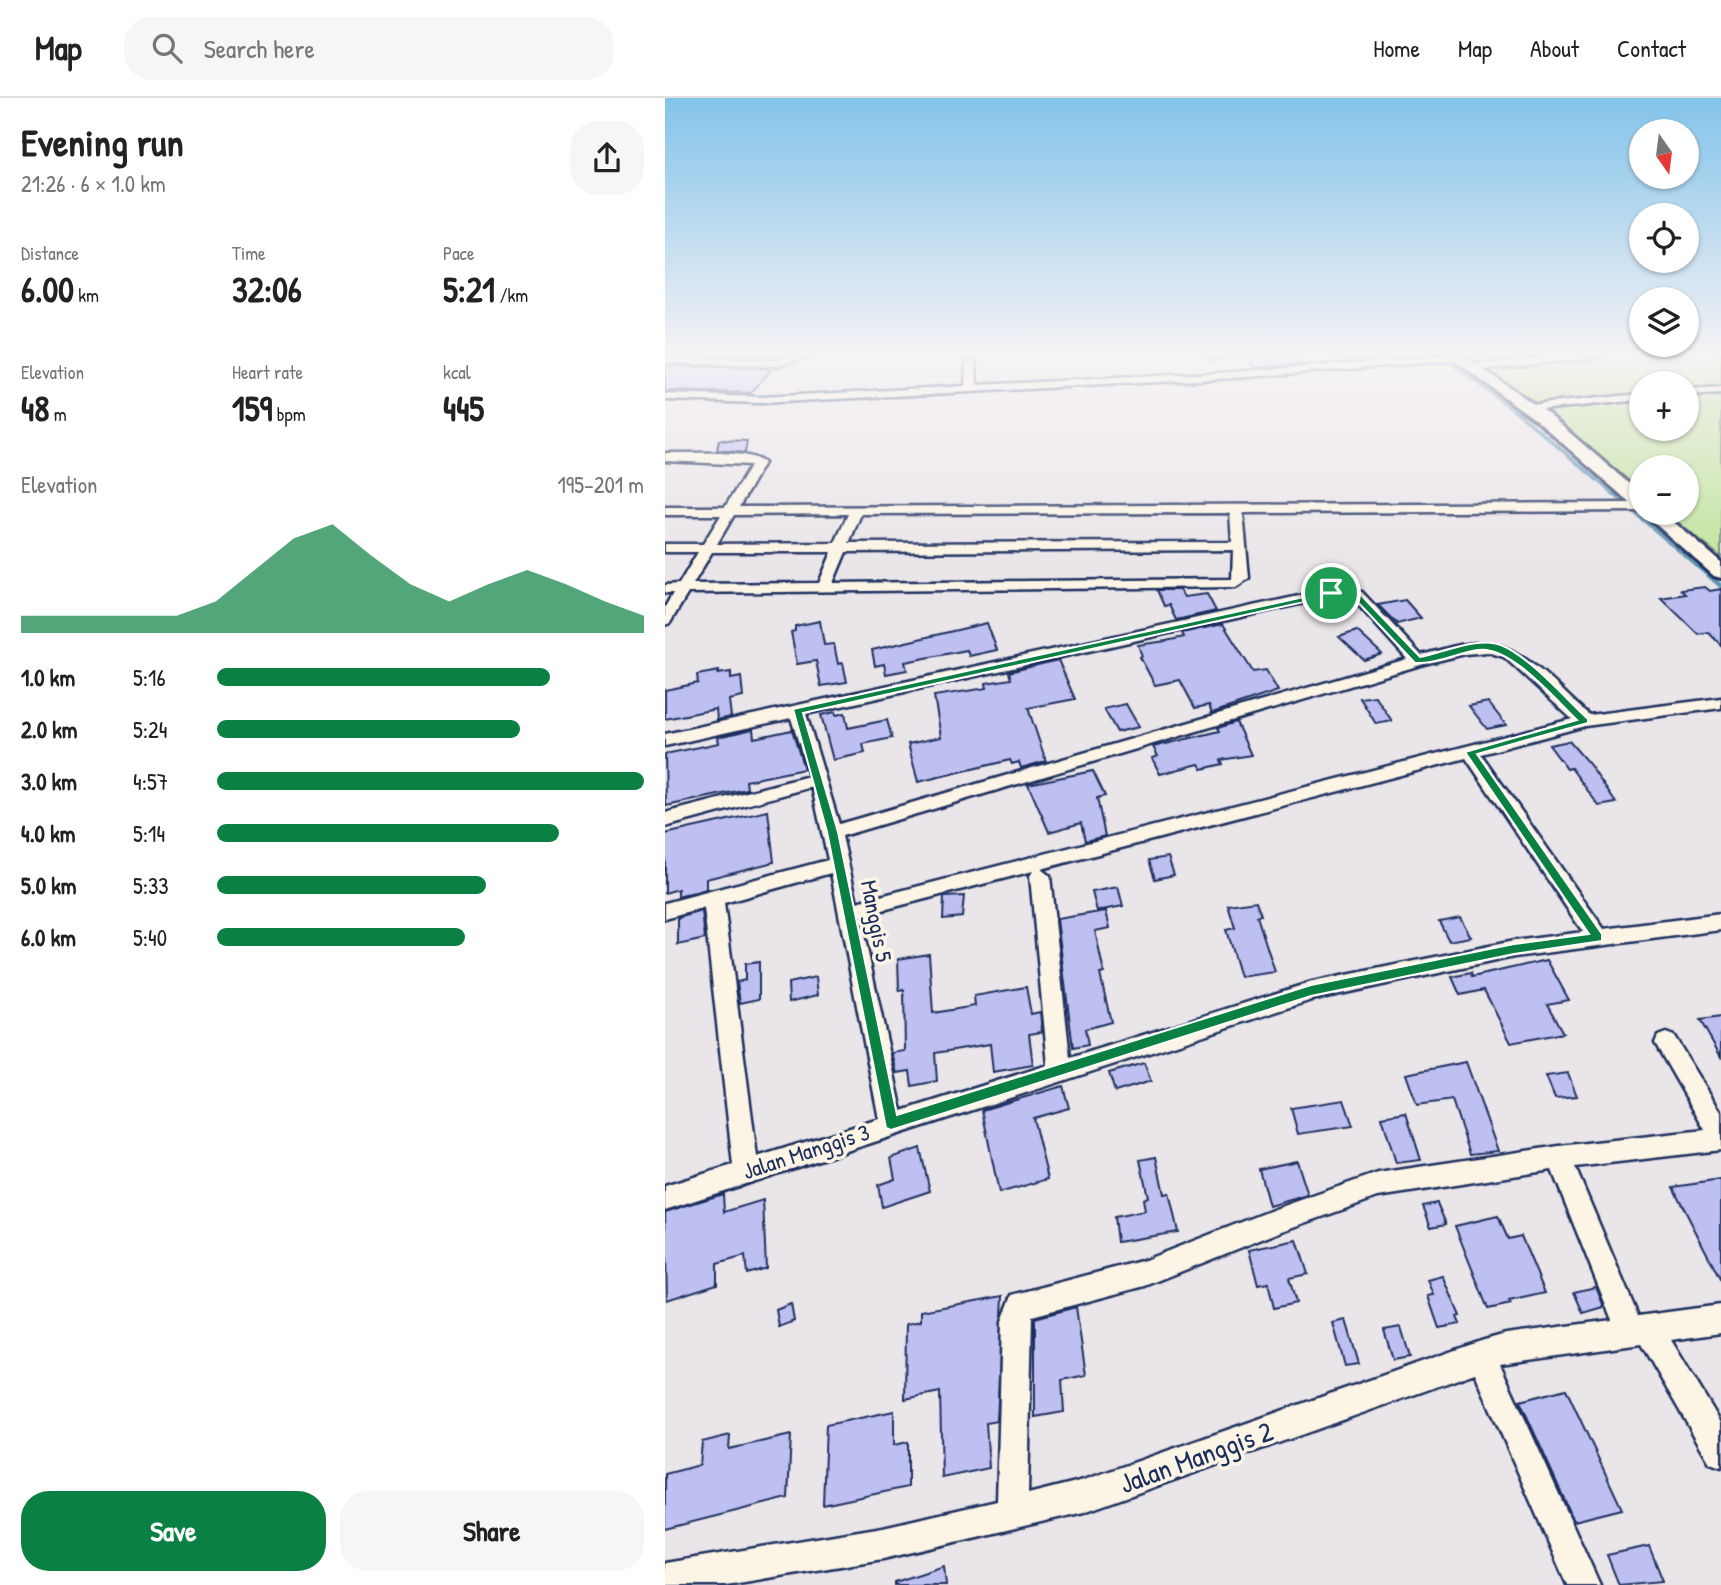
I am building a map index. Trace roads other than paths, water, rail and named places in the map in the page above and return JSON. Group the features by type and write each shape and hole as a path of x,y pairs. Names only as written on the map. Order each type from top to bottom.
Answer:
{"street":[{"path":"1547,423 1629,495"},
{"path":"665,457 757,461 665,620"},
{"path":"665,511 1236,510 1629,505"},
{"path":"824,588 856,510"},
{"path":"665,589 1236,583 1241,581 1236,510"},
{"path":"1666,525 1721,572"},
{"path":"665,548 1239,546"},
{"path":"665,740 1264,606 1344,593 1357,596 1367,604 1418,661"},
{"path":"833,832 1418,661 1480,647 1497,647 1527,667 1584,721"},
{"path":"847,912 1584,721 1721,703"},
{"path":"797,711 819,779 839,864"},
{"path":"1471,752 1598,937"},
{"path":"665,820 819,779"},
{"name":"Manggis 5","path":"665,911 839,864 891,1123"},
{"path":"1039,876 1060,1070"},
{"path":"713,898 746,1171"},
{"name":"Jalan Manggis 3","path":"665,1198 891,1123 1311,990 1469,957 1721,922"},
{"path":"1011,1513 1016,1321 1022,1305 1145,1273 1286,1217 1378,1185 1559,1157 1721,1137 1666,1043"},
{"path":"1559,1157 1639,1329 1721,1452"},
{"name":"Jalan Manggis 2","path":"665,1580 883,1543 1084,1496 1481,1355 1535,1342 1721,1319"},
{"path":"1481,1355 1584,1585"}],"waterway":[{"path":"1530,423 1623,502"},
{"path":"1650,525 1721,586"}]}
